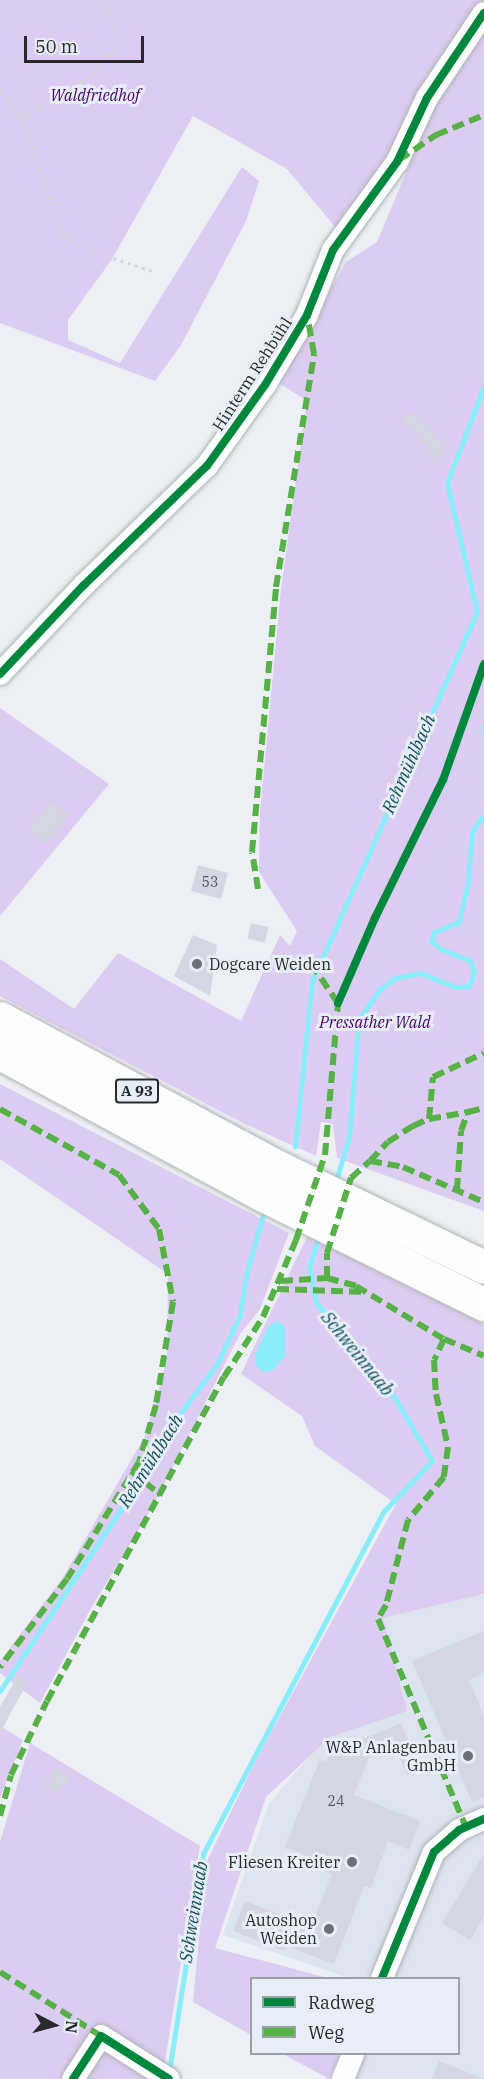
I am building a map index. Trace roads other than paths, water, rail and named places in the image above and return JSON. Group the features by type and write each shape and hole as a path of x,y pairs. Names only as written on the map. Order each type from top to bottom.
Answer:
{"highway":[{"name":"A 93","path":"0,1018 268,1179 369,1249 484,1304"},
{"name":"A 93","path":"0,1053 268,1179 379,1217 484,1267"}],"street":[{"name":"Hinterm Rehbühl","path":"0,674 84,585 207,466 265,385 307,315 333,250 397,162 427,98 484,13"},
{"path":"382,1977 434,1852 459,1830 484,1819"},
{"path":"73,2079 101,2036 163,2075"},
{"path":"343,2079 353,2055"}],"water":[{"path":"277,1321 285,1326 285,1356 273,1370 263,1372 256,1365 256,1353 268,1327"}],"waterway":[{"name":"Rehmühlbach","path":"295,1147 312,981 477,612 447,483 484,386"},
{"name":"Schweinnaab","path":"484,725 484,733"},
{"name":"Schweinnaab","path":"336,1181 349,1137 359,1019 380,989 395,978 421,973 456,987 469,986 474,972 470,961 440,949 431,941 434,932 459,922 468,882 472,831 484,815"},
{"name":"Rehmühlbach","path":"0,1691 150,1465 181,1412 217,1364 240,1315 246,1275 263,1215"},
{"name":"Schweinnaab","path":"169,2072 203,1854 384,1511 432,1461 388,1387 316,1303 309,1268 319,1235"}],"place":[{"name":"Dogcare Weiden","path":"197,964"},
{"name":"W&P Anlagenbau GmbH","path":"468,1756"},
{"name":"Fliesen Kreiter","path":"352,1862"},
{"name":"Autoshop Weiden","path":"329,1929"}],"park label":[{"name":"Waldfriedhof","path":"95,95"},
{"name":"Pressather Wald","path":"375,1022"}]}
